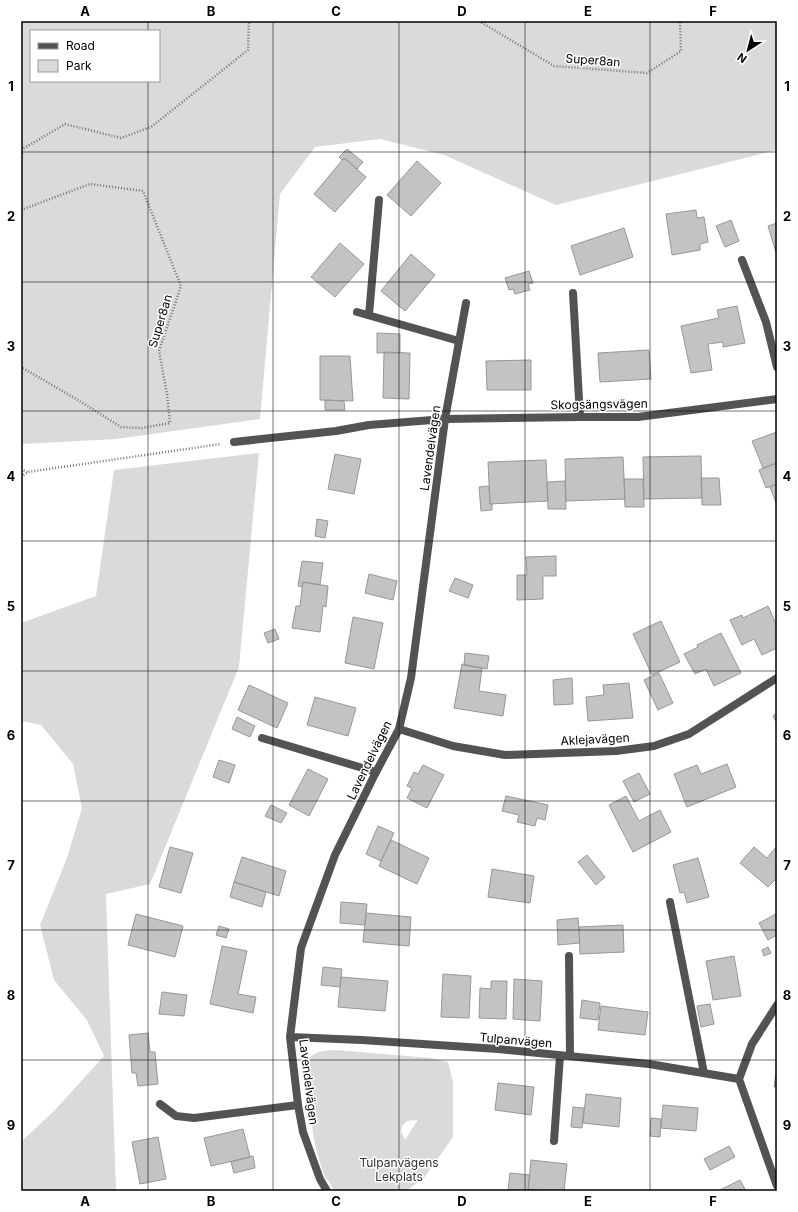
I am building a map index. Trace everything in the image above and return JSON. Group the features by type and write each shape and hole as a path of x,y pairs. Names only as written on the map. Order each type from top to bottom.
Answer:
{"street":[{"path":"369,315 379,200"},
{"path":"742,260 766,322 777,367"},
{"path":"573,293 580,417"},
{"name":"Lavendelvägen","path":"327,1191 320,1180 303,1132 298,1105 290,1037 301,948 335,855 399,729 411,678 445,419 466,303"},
{"path":"357,312 459,340"},
{"name":"Skogsängsvägen","path":"234,442 336,431 369,425 445,419 580,417 638,418 777,399"},
{"name":"Aklejavägen","path":"399,729 452,746 505,755 616,751 654,746 689,734 777,678"},
{"path":"262,738 376,772"},
{"path":"670,902 704,1073"},
{"path":"569,956 570,1056"},
{"path":"777,1005 752,1044 739,1078 777,1186"},
{"name":"Tulpanvägen","path":"290,1037 362,1040 570,1056 649,1064 739,1078"},
{"path":"554,1141 560,1056"},
{"path":"160,1104 176,1116 194,1118 298,1105"}],"path":[{"path":"21,150 65,124 121,138 151,128 248,50 249,21"},
{"name":"Super8an","path":"479,21 554,66 647,73 681,51 680,21"},
{"name":"Super8an","path":"21,210 90,184 143,191 181,286 158,351 167,394 170,423 142,428 121,427 21,367"},
{"path":"21,477 28,472 234,442"},
{"path":"21,469 28,472"}],"green space":[{"path":"21,21 777,21 777,150 556,205 444,155 380,139 315,147 280,194 260,419 116,439 21,444"},
{"path":"259,453 239,667 150,884 106,894 116,1191 21,1191 21,1142 55,1110 104,1056 87,1020 54,980 40,925 67,858 82,808 73,764 41,725 21,721 21,623 96,596 114,470"},
{"name":"Tulpanvägens Lekplats","path":"336,1050 430,1058 448,1062 453,1082 453,1137 424,1178 406,1191 334,1191 326,1179 314,1139 306,1061 316,1053","holes":["407,1121 417,1121 405,1140 401,1131 402,1126"]}],"building":[{"path":"347,149 363,162 357,169 344,158 342,160 339,157"},
{"path":"344,158 366,177 335,212 314,194"},
{"path":"417,161 441,183 411,216 387,195"},
{"path":"696,210 697,218 704,217 708,242 700,244 700,250 672,255 666,214"},
{"path":"731,220 739,241 725,247 716,226"},
{"path":"777,223 777,256 768,226"},
{"path":"624,228 633,257 580,275 571,246"},
{"path":"340,243 364,264 335,297 311,277"},
{"path":"411,254 435,275 405,311 381,291"},
{"path":"529,271 533,283 528,284 530,290 515,294 513,289 509,290 505,278"},
{"path":"737,306 745,343 723,347 723,342 708,344 712,370 691,373 681,326 719,318 717,310"},
{"path":"377,333 400,334 400,353 377,353"},
{"path":"649,350 651,379 600,382 598,353"},
{"path":"384,352 410,353 409,399 383,398"},
{"path":"320,356 350,356 353,401 320,400"},
{"path":"531,360 531,390 487,390 486,361"},
{"path":"325,400 344,401 345,410 325,410"},
{"path":"777,432 777,463 763,468 752,441"},
{"path":"335,454 361,459 354,494 328,489"},
{"path":"701,456 702,498 644,499 643,457"},
{"path":"623,457 625,499 566,501 565,459"},
{"path":"546,460 548,501 490,504 488,462"},
{"path":"777,463 777,484 766,488 759,470"},
{"path":"701,478 719,478 721,505 702,505"},
{"path":"624,479 643,479 644,507 625,507"},
{"path":"565,481 566,509 548,509 547,482"},
{"path":"777,484 777,505 770,487"},
{"path":"489,486 490,504 492,504 492,510 481,511 479,487"},
{"path":"317,519 328,521 325,538 315,536"},
{"path":"556,556 556,576 543,576 543,599 517,600 517,575 527,575 526,557"},
{"path":"302,561 323,563 320,585 303,582 302,587 298,586"},
{"path":"369,574 397,581 393,600 365,593"},
{"path":"455,578 473,585 468,598 449,591"},
{"path":"303,582 328,586 326,607 323,606 320,632 292,628 296,606 300,606"},
{"path":"768,606 777,626 777,648 762,655 754,639 742,645 730,620 742,615 743,618"},
{"path":"353,617 383,623 374,669 345,663"},
{"path":"661,621 680,662 652,675 633,634"},
{"path":"275,629 279,639 268,643 264,633"},
{"path":"721,633 741,673 714,686 706,669 695,674 684,654 698,647 697,645"},
{"path":"465,653 489,656 487,669 464,665"},
{"path":"462,664 482,668 479,691 506,695 503,716 454,708"},
{"path":"659,673 673,703 658,710 644,680"},
{"path":"572,678 573,704 554,705 553,680"},
{"path":"629,683 633,718 588,721 586,697 604,695 603,685"},
{"path":"249,685 288,703 277,728 238,710"},
{"path":"315,697 356,708 348,736 307,725"},
{"path":"777,713 777,723 773,716"},
{"path":"237,717 255,726 250,737 232,729"},
{"path":"219,760 235,765 229,783 213,777"},
{"path":"727,764 736,787 687,807 674,774 697,765 701,774"},
{"path":"423,765 444,775 427,808 407,798 412,788 407,786 414,772 418,774"},
{"path":"308,769 328,779 309,816 289,805"},
{"path":"639,773 650,794 634,802 623,781"},
{"path":"506,796 548,805 545,820 537,818 535,826 517,822 519,815 502,811"},
{"path":"626,796 639,821 660,810 671,832 633,852 609,805"},
{"path":"271,805 287,813 281,823 265,816"},
{"path":"378,826 394,833 381,861 366,854"},
{"path":"391,840 429,858 417,884 379,866"},
{"path":"777,846 777,878 768,887 740,863 754,847 767,858"},
{"path":"170,847 193,853 181,893 159,887"},
{"path":"587,855 605,877 596,885 578,862"},
{"path":"242,857 286,871 279,896 234,882"},
{"path":"698,858 709,897 687,903 684,892 680,893 673,865"},
{"path":"492,869 534,876 530,903 488,897"},
{"path":"234,882 266,892 262,907 230,897"},
{"path":"341,902 367,904 365,925 340,923"},
{"path":"366,913 411,917 409,946 363,942"},
{"path":"136,914 183,926 175,957 128,945"},
{"path":"776,914 777,935 768,940 759,923"},
{"path":"578,918 580,943 558,945 557,920"},
{"path":"623,925 624,952 580,954 579,927"},
{"path":"219,926 229,929 226,938 216,935"},
{"path":"222,946 247,951 238,994 256,997 253,1013 210,1004"},
{"path":"768,947 771,953 764,956 762,950"},
{"path":"734,956 741,996 713,1000 706,961"},
{"path":"323,967 342,969 340,987 321,985"},
{"path":"443,974 471,976 469,1018 441,1017"},
{"path":"341,977 388,981 385,1011 338,1007"},
{"path":"514,979 542,981 540,1021 513,1019"},
{"path":"491,981 507,981 506,1019 479,1018 480,988 491,989"},
{"path":"162,992 187,995 184,1016 159,1014"},
{"path":"582,1000 600,1003 598,1020 580,1018"},
{"path":"710,1004 714,1024 701,1027 697,1006"},
{"path":"601,1006 648,1012 645,1035 598,1030"},
{"path":"148,1033 150,1052 155,1052 158,1084 138,1086 136,1073 132,1073 129,1035"},
{"path":"777,1066 777,1087 774,1087"},
{"path":"498,1083 534,1087 531,1115 495,1110"},
{"path":"586,1094 621,1098 619,1127 583,1123"},
{"path":"663,1105 698,1108 696,1131 661,1128"},
{"path":"573,1107 584,1108 582,1128 571,1127"},
{"path":"651,1118 661,1119 660,1137 650,1136"},
{"path":"243,1129 250,1157 211,1166 204,1138"},
{"path":"158,1137 166,1179 140,1184 132,1142"},
{"path":"729,1146 735,1157 710,1170 704,1159"},
{"path":"253,1156 255,1168 234,1173 231,1162"},
{"path":"531,1160 567,1164 564,1191 528,1189"},
{"path":"510,1173 530,1175 528,1191 508,1191"},
{"path":"740,1180 746,1191 718,1191"}]}
